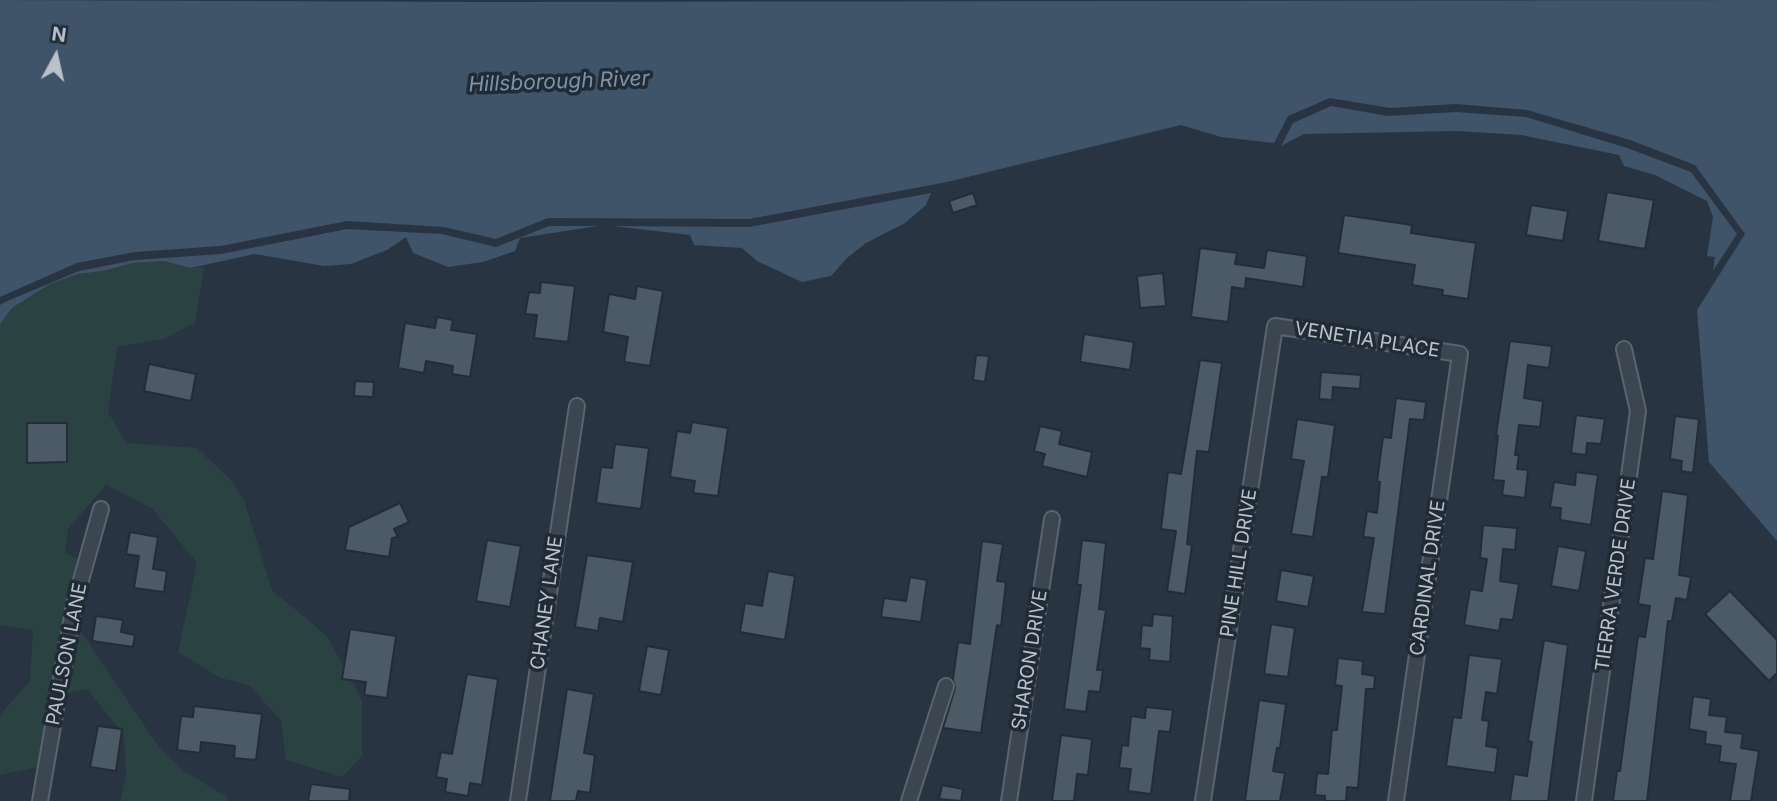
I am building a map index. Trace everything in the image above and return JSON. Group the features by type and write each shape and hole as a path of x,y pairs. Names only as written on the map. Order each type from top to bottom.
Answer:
{"street":[{"name":"VENETIA PLACE","path":"1275,326 1460,354"},
{"name":"PINE HILL DRIVE","path":"1203,801 1275,326"},
{"name":"TIERRA VERDE DRIVE","path":"1584,801 1639,411 1624,349"},
{"name":"CARDINAL DRIVE","path":"1396,801 1460,354"},
{"name":"CHANEY LANE","path":"518,801 577,406"},
{"name":"PAULSON LANE","path":"40,801 74,605 101,509"},
{"name":"SHARON DRIVE","path":"1009,801 1052,519"},
{"path":"909,801 946,686"}],"green space":[{"path":"164,261 190,268 204,267 195,323 164,339 117,347 108,412 126,443 197,448 232,481 244,500 272,590 327,636 362,700 362,756 342,777 286,760 281,721 249,685 221,678 178,652 197,563 153,509 106,485 68,529 65,553 78,559 66,602 38,767 0,775 0,715 30,681 33,630 0,625 0,324 12,308 50,284 78,274 133,263"},
{"path":"78,627 159,747 184,771 228,798 227,801 120,801 126,774 124,735 87,689 67,693"}],"water":[{"name":"Hillsborough River","path":"0,0 1777,0 1777,541 1709,462 1697,310 1745,234 1695,165 1630,140 1527,110 1456,104 1390,108 1330,98 1288,116 1274,143 1221,137 1181,125 947,182 749,219 548,218 496,239 444,227 347,221 221,246 135,252 77,263 0,297"},
{"path":"1331,106 1388,116 1456,112 1526,117 1627,148 1691,172 1737,234 1713,271 1715,257 1707,256 1713,217 1707,201 1655,175 1624,166 1619,155 1521,135 1457,131 1304,134 1281,146 1293,123"},
{"path":"931,193 926,205 905,223 866,243 847,258 831,276 802,282 757,261 742,248 694,245 690,235 613,226 749,227"},
{"path":"549,226 598,226 520,238 515,251 483,262 448,267 413,253 406,237 387,250 351,264 324,266 255,254 190,268 164,261 133,263 78,274 50,284 12,308 0,324 0,305 5,302 79,271 135,260 221,254 347,229 442,234 496,247"}],"building":[{"path":"1607,192 1654,200 1645,249 1598,241"},
{"path":"973,193 977,205 953,213 949,201"},
{"path":"1531,205 1568,211 1563,241 1526,235"},
{"path":"1344,215 1412,225 1411,233 1476,243 1468,299 1442,295 1443,290 1412,285 1415,265 1338,253"},
{"path":"1200,248 1237,253 1235,264 1264,268 1267,250 1307,256 1303,287 1246,278 1245,289 1232,287 1228,322 1191,317"},
{"path":"1163,273 1166,306 1140,308 1137,276"},
{"path":"541,282 575,286 568,342 534,338 537,315 525,314 529,292 540,293"},
{"path":"637,286 663,291 650,366 624,362 628,337 603,332 609,294 635,299"},
{"path":"437,317 453,320 451,330 477,334 470,377 452,374 453,366 426,361 424,373 398,368 405,323 435,328"},
{"path":"1084,334 1134,342 1130,370 1080,362"},
{"path":"1510,341 1552,346 1549,368 1528,365 1524,398 1543,401 1540,427 1519,425 1515,455 1519,455 1517,469 1528,470 1525,498 1502,495 1504,481 1493,480 1496,435"},
{"path":"976,355 989,356 985,382 973,380"},
{"path":"1200,360 1222,363 1209,452 1197,451 1187,544 1192,545 1185,594 1167,591 1176,531 1161,529 1168,472 1181,474"},
{"path":"149,364 196,374 191,401 144,391"},
{"path":"1321,372 1361,375 1360,389 1333,387 1332,400 1319,399"},
{"path":"355,381 374,382 373,397 354,396"},
{"path":"1396,398 1426,402 1424,420 1410,419 1385,614 1362,612 1374,538 1363,537 1367,511 1377,513 1380,482 1377,481 1383,437 1391,438"},
{"path":"1576,415 1605,419 1601,444 1587,443 1586,455 1571,453"},
{"path":"1675,416 1699,419 1693,473 1681,471 1682,461 1670,459"},
{"path":"1297,419 1335,425 1328,477 1322,477 1313,537 1291,534 1304,461 1291,459"},
{"path":"692,422 728,428 718,496 693,493 695,481 670,477 677,431 690,433"},
{"path":"27,423 67,423 67,462 27,463"},
{"path":"1040,426 1062,431 1059,444 1092,452 1087,477 1042,466 1045,454 1034,451"},
{"path":"615,444 649,448 641,509 596,503 601,467 612,468"},
{"path":"1576,472 1598,475 1591,525 1560,520 1561,508 1550,507 1554,482 1575,485"},
{"path":"1662,491 1688,495 1679,575 1691,577 1687,600 1676,598 1672,621 1668,621 1647,801 1613,801 1617,771 1620,771 1638,636 1645,637 1650,606 1638,604 1645,558 1653,559"},
{"path":"400,503 409,522 394,529 398,537 392,538 389,557 345,550 349,527"},
{"path":"1483,525 1517,528 1515,550 1503,549 1500,581 1519,584 1513,620 1501,619 1499,631 1464,625 1470,589 1482,591 1487,559 1480,558"},
{"path":"130,532 158,537 153,569 167,571 164,592 134,588 139,556 126,554"},
{"path":"487,540 521,546 510,607 476,601"},
{"path":"1082,540 1106,543 1099,609 1106,610 1097,670 1103,670 1100,692 1089,691 1086,712 1064,709 1081,585 1077,585"},
{"path":"982,541 1003,544 997,581 1006,582 1001,626 997,625 981,733 943,728 955,688 953,679 958,642 970,644"},
{"path":"1558,546 1586,551 1579,591 1551,586"},
{"path":"587,555 633,562 623,622 600,618 598,631 575,627"},
{"path":"1281,570 1314,576 1308,607 1276,601"},
{"path":"768,571 795,576 785,640 740,632 745,603 762,606"},
{"path":"910,577 927,580 921,622 881,617 884,598 906,601"},
{"path":"1730,591 1777,640 1777,673 1769,681 1705,614"},
{"path":"1153,614 1173,616 1170,662 1149,660 1150,649 1140,648 1142,625 1152,626"},
{"path":"96,616 123,620 121,632 135,635 133,647 92,641"},
{"path":"1271,624 1295,628 1288,677 1264,674"},
{"path":"350,629 396,636 387,698 364,695 366,682 342,679"},
{"path":"1544,640 1568,645 1548,801 1510,801 1514,774 1527,776 1532,742 1528,741"},
{"path":"647,646 669,650 661,695 639,691"},
{"path":"1469,655 1502,659 1497,694 1486,692 1482,720 1489,721 1486,746 1498,748 1495,773 1446,766 1453,717 1461,718"},
{"path":"1338,658 1363,661 1362,674 1375,676 1374,689 1366,689 1358,788 1347,787 1346,801 1325,801 1325,796 1315,795 1317,773 1328,774 1332,730 1337,730 1342,686 1335,685"},
{"path":"467,674 498,679 482,785 470,783 468,796 445,792 447,779 436,777 441,752 452,754"},
{"path":"567,689 594,694 584,753 595,755 590,793 578,791 576,801 550,801"},
{"path":"1693,696 1711,699 1709,715 1727,717 1725,732 1743,734 1741,748 1759,751 1751,801 1730,801 1736,764 1719,762 1721,746 1705,744 1706,732 1689,729"},
{"path":"1259,700 1286,704 1280,748 1277,748 1273,771 1285,773 1280,801 1245,801"},
{"path":"194,706 262,714 256,760 234,758 235,746 201,742 200,753 177,750 181,716 193,717"},
{"path":"1146,707 1173,710 1170,732 1159,731 1151,794 1128,791 1131,769 1119,768 1122,745 1128,746 1131,716 1145,718"},
{"path":"98,726 122,729 116,771 90,767"},
{"path":"1061,735 1092,739 1088,775 1077,774 1074,801 1052,801"},
{"path":"311,784 350,789 349,801 308,801"},
{"path":"942,785 963,789 961,801 939,799"}]}
